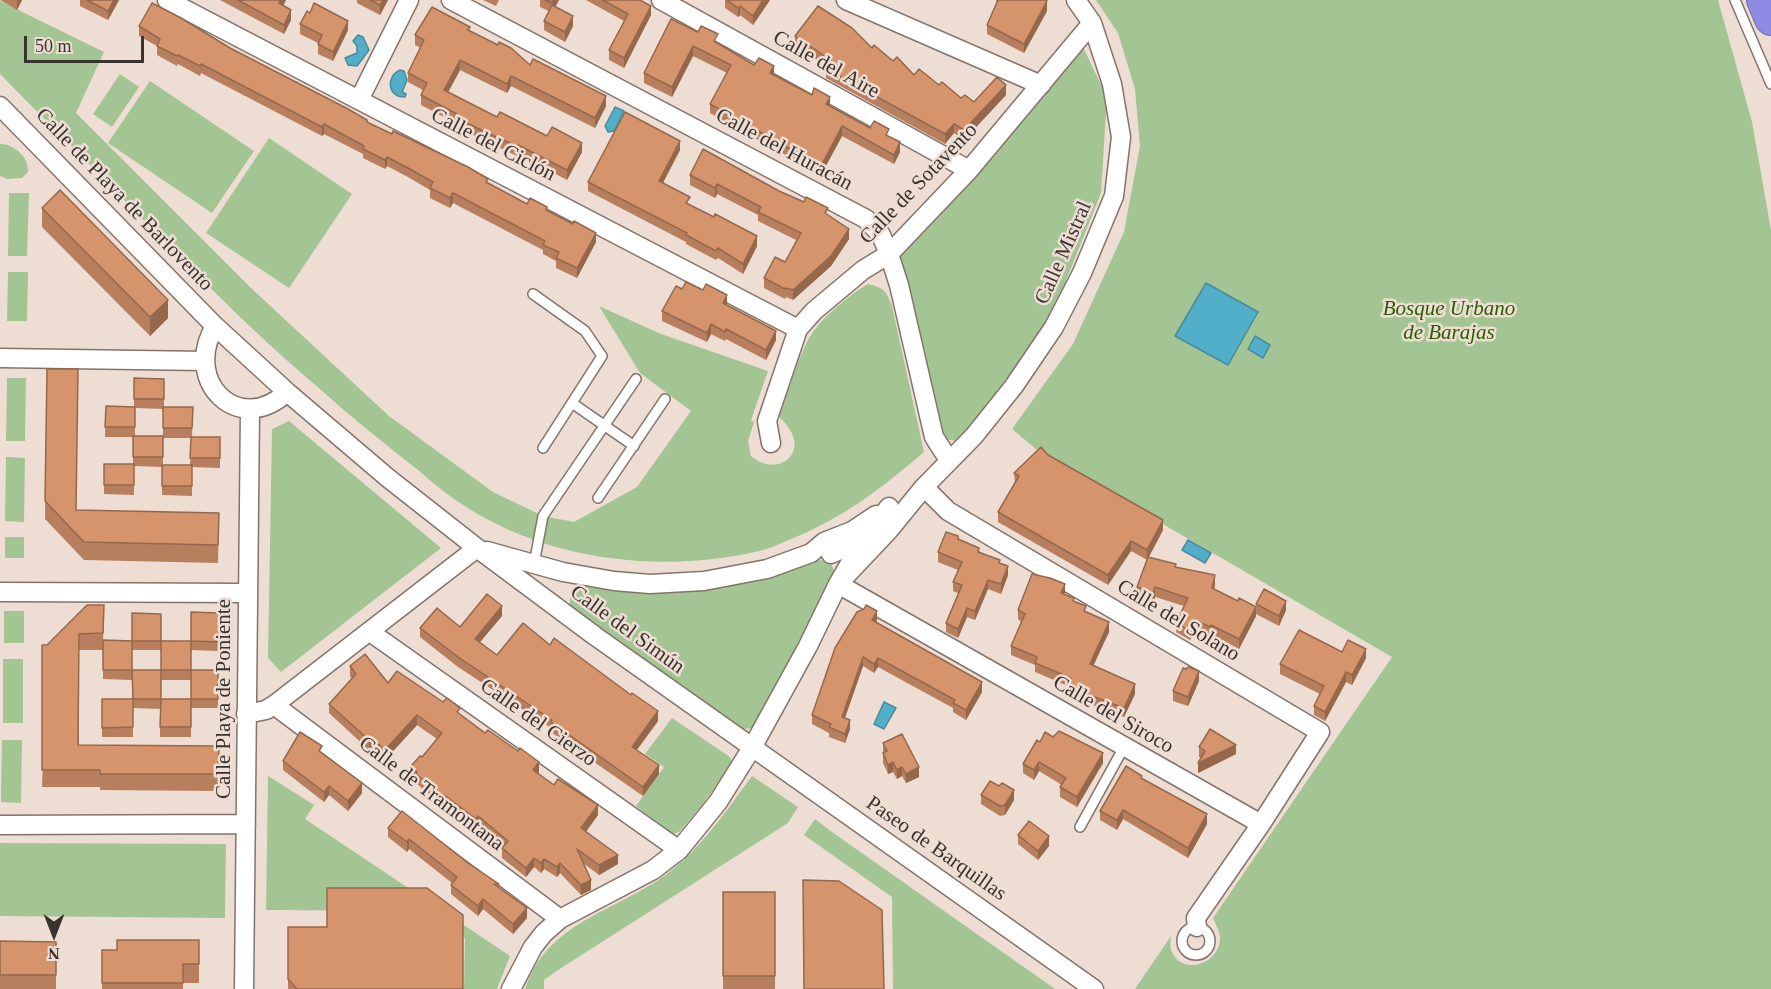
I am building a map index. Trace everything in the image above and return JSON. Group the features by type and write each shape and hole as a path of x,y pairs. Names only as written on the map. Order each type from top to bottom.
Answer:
{"highway":[{"path":"1763,0 1771,19"}],"street":[{"name":"Calle del Ciclón","path":"167,0 798,329"},
{"path":"359,100 409,0"},
{"name":"Calle del Huracán","path":"451,0 866,219 881,235 889,254 899,285 934,437 949,460"},
{"name":"Calle del Aire","path":"661,0 969,170"},
{"path":"846,0 1041,85"},
{"name":"Calle Mistral","path":"924,487 988,419 1014,386 1054,327 1082,273 1114,196 1121,137 1112,84 1092,23 1076,0"},
{"name":"Calle de Sotavento","path":"771,443 767,421 798,329 814,311 863,270 889,254 969,170 1092,23"},
{"name":"Calle de Playa de Barlovento","path":"4,116 215,326 287,392 388,478 477,548"},
{"path":"215,326 210,335 204,361 208,381 214,390 234,405 249,409 270,404 287,392"},
{"path":"0,358 204,361"},
{"name":"Calle Playa de Poniente","path":"244,989 249,409"},
{"path":"246,714 266,710 274,705 477,548 563,572 614,581 661,583 704,581 767,569 811,553 824,542 852,531 924,487"},
{"path":"838,584 889,530 924,487"},
{"name":"Calle del Solano","path":"924,487 948,511 1320,732 1261,824"},
{"path":"512,989 533,947 544,933 560,919 653,870 679,850 718,802 753,746 864,539 889,507"},
{"path":"811,553 831,554 889,530"},
{"name":"Calle del Simún","path":"477,548 596,636 753,746"},
{"path":"831,554 843,568 838,584"},
{"name":"Calle del Siroco","path":"838,584 1261,824"},
{"path":"0,592 248,593"},
{"name":"Calle del Cierzo","path":"370,632 679,850"},
{"name":"Calle de Tramontana","path":"274,705 560,919"},
{"name":"Paseo de Barquillas","path":"753,746 1094,989"},
{"path":"0,825 246,824"},
{"path":"1197,927 1196,918 1261,824"}],"lane":[{"path":"1735,0 1771,84"},
{"path":"533,294 585,331 602,356 543,448"},
{"path":"534,564 543,516 636,379"},
{"path":"598,498 665,399"},
{"path":"572,403 634,446"},
{"path":"1080,827 1124,747"}],"green space":[{"name":"Bosque Urbano de Barajas","path":"1096,0 1718,0 1752,122 1771,230 1771,989 1135,989 1171,936 1171,950 1176,959 1184,963 1200,964 1215,954 1220,936 1213,918 1392,657 1042,454 1012,429 1073,344 1124,232 1140,146 1135,89 1118,33"},
{"path":"0,1 104,52 76,113 251,288 389,416 493,492 543,516 574,522 637,487 691,411 640,373 599,306 661,334 768,371 751,420 754,422 748,441 751,456 762,463 772,465 782,463 794,450 794,440 790,429 779,417 796,367 809,338 827,315 852,294 868,284 878,287 886,294 892,306 924,452 877,490 828,522 767,549 722,558 645,561 606,558 532,539 496,524 445,493 357,421 264,340 0,74"},
{"path":"1079,39 1107,97 1101,193 1048,326 990,408 958,441 942,439 889,254"},
{"path":"120,74 139,87 112,127 93,114"},
{"path":"150,81 254,151 212,213 108,143"},
{"path":"269,138 352,194 289,288 206,233"},
{"path":"0,144 10,146 20,152 26,161 28,172 22,178 7,179 0,176"},
{"path":"9,193 29,193 27,256 8,256"},
{"path":"8,272 28,272 27,321 7,321"},
{"path":"7,378 26,378 25,441 6,441"},
{"path":"289,421 441,548 281,672 268,658 272,429"},
{"path":"6,457 25,458 24,522 5,521"},
{"path":"5,537 24,537 24,558 5,558"},
{"path":"818,560 830,561 835,573 790,666 755,728 742,729 570,607 570,592 581,585 652,591 699,590 770,577"},
{"path":"4,611 24,611 24,643 4,643"},
{"path":"3,659 23,659 23,723 3,723"},
{"path":"672,718 730,757 732,763 703,804 679,832 673,834 636,806 664,767 645,754"},
{"path":"2,740 22,740 21,803 1,802"},
{"path":"268,776 314,805 305,819 510,956 497,989 464,989 465,938 426,911 266,910"},
{"path":"752,776 798,807 788,823 558,970 544,980 544,989 525,989 536,966 550,947 567,932 648,886 668,873 692,852"},
{"path":"815,819 1055,989 893,989 892,897 804,835"},
{"path":"0,843 226,844 225,918 0,916"}],"water":[{"path":"358,35 363,37 369,50 357,66 348,65 345,58 357,53 357,46 353,41"},
{"path":"400,70 404,71 407,80 402,92 406,94 405,97 395,94 390,86 392,77"},
{"path":"615,107 624,111 614,131 608,132 605,126"},
{"path":"1206,283 1258,312 1228,365 1175,336"},
{"path":"1255,336 1270,345 1263,358 1248,349"},
{"path":"1188,540 1211,553 1205,563 1182,550"},
{"path":"884,702 896,708 884,729 874,724"}],"building":[{"path":"87,0 114,0 108,11"},
{"path":"238,0 281,0 279,3 291,10 284,25"},
{"path":"370,0 383,0 380,5"},
{"path":"603,0 640,0 651,6 624,58 609,50 628,14"},
{"path":"727,0 763,0 753,16"},
{"path":"998,0 1047,1 1024,44 987,25"},
{"path":"152,3 230,48 348,109 367,122 392,134 393,131 468,167 488,179 486,182 527,204 530,198 547,207 546,210 596,233 577,268 556,258 559,252 543,245 545,241 453,193 450,198 430,188 433,182 408,168 387,157 385,160 363,149 364,146 324,124 322,127 201,64 200,66 157,46 160,39 139,26"},
{"path":"314,3 348,21 333,52 318,44 322,35 300,24 307,11 310,13"},
{"path":"552,5 573,16 565,32 544,21"},
{"path":"818,6 852,28 872,48 874,45 893,61 897,57 914,75 919,69 939,85 942,82 961,98 965,95 974,102 997,77 1006,85 964,130 954,124 945,134 826,69 831,60 795,36"},
{"path":"432,7 470,27 468,30 498,45 499,42 511,48 530,65 533,59 606,96 595,118 511,76 507,84 460,60 444,90 497,117 500,112 547,136 552,127 582,143 567,170 455,117 457,114 421,95 427,83 408,73 424,40 415,35"},
{"path":"671,19 698,32 701,26 718,34 714,41 754,65 759,58 774,66 770,73 812,95 814,88 830,97 826,104 870,128 874,121 889,129 886,135 900,142 894,155 842,126 821,166 710,104 731,65 693,46 672,87 644,73"},
{"path":"625,112 680,141 659,181 690,197 686,203 714,217 715,214 757,236 743,264 718,248 716,251 686,235 687,233 588,182"},
{"path":"703,149 779,191 804,202 806,197 828,208 825,213 849,229 831,256 793,290 785,289 764,278 775,257 785,262 801,233 758,212 761,207 717,184 715,188 690,175"},
{"path":"60,190 168,300 150,317 42,208"},
{"path":"686,282 703,290 706,284 727,295 723,303 776,331 766,350 726,329 725,332 711,324 707,333 662,311 676,286 682,289"},
{"path":"47,369 78,369 76,510 219,513 218,545 84,542 45,501"},
{"path":"134,378 164,379 164,399 134,399"},
{"path":"106,406 135,407 135,427 105,427"},
{"path":"163,407 193,407 192,428 163,428"},
{"path":"133,436 163,436 163,457 133,457"},
{"path":"191,437 220,437 220,458 190,458"},
{"path":"1041,447 1048,455 1163,520 1147,550 1131,541 1108,575 998,512 1019,476 1014,473"},
{"path":"104,464 134,464 134,485 104,485"},
{"path":"162,465 192,465 192,486 162,486"},
{"path":"946,532 958,536 958,539 979,548 978,552 1000,560 999,563 1008,566 1001,584 988,580 975,611 967,608 958,629 946,623 962,585 953,582 962,562 938,552"},
{"path":"1148,557 1176,564 1175,567 1215,575 1212,588 1256,607 1239,639 1195,620 1190,631 1176,623 1188,598 1155,587 1153,593 1137,587"},
{"path":"1032,574 1065,584 1061,593 1086,606 1084,611 1109,622 1090,664 1135,684 1124,708 1068,687 1071,678 1035,663 1037,657 1011,646 1025,614 1018,610"},
{"path":"1264,589 1286,601 1279,616 1256,604"},
{"path":"487,594 502,606 475,639 497,655 523,623 550,645 554,638 631,695 632,693 658,711 632,747 659,765 643,787 420,628 437,608 460,627"},
{"path":"87,605 104,605 103,633 79,634 78,745 219,746 218,774 100,774 100,770 42,770 42,645 47,645"},
{"path":"866,605 877,611 872,620 982,682 966,710 953,703 955,700 878,658 874,664 863,657 842,717 850,720 845,734 829,727 831,724 812,715 835,648 857,612 864,609"},
{"path":"191,612 219,613 219,642 191,641"},
{"path":"132,613 161,614 161,641 132,641"},
{"path":"1299,630 1342,652 1348,640 1366,649 1352,675 1346,672 1325,712 1314,706 1324,686 1280,664"},
{"path":"103,640 132,641 132,670 103,670"},
{"path":"161,641 191,641 191,670 161,670"},
{"path":"365,654 388,683 397,671 443,702 447,698 460,708 457,712 485,733 488,730 518,751 520,748 539,762 533,770 554,785 558,779 598,805 581,828 618,855 599,865 577,849 591,880 581,885 560,863 557,867 544,859 541,863 534,858 526,868 502,848 508,841 478,816 476,819 443,796 416,774 417,772 411,766 420,756 422,757 442,733 417,715 385,750 372,738 369,740 329,704 356,674 350,666"},
{"path":"1188,667 1199,671 1188,697 1173,691 1183,668"},
{"path":"132,670 161,670 161,699 133,699"},
{"path":"191,670 218,670 218,699 191,699"},
{"path":"102,699 133,699 133,727 102,728"},
{"path":"161,699 191,699 191,727 160,727"},
{"path":"1210,729 1236,745 1198,763 1205,751 1199,747"},
{"path":"1059,731 1103,753 1077,797 1060,787 1066,778 1039,762 1034,770 1023,764 1037,740 1040,742 1045,732 1053,737"},
{"path":"300,732 322,746 319,751 362,783 348,801 329,786 324,792 283,761"},
{"path":"902,734 919,767 906,774 902,767 897,770 893,762 888,765 883,753 887,751 883,743"},
{"path":"1126,766 1142,776 1141,778 1207,814 1188,848 1123,810 1117,820 1100,811"},
{"path":"990,781 999,786 1002,783 1014,790 1005,805 1000,806 981,795"},
{"path":"402,811 527,908 513,924 483,899 478,906 451,885 457,877 409,839 407,842 388,828"},
{"path":"1029,821 1049,836 1038,851 1018,835"},
{"path":"803,880 839,881 882,910 884,989 804,989"},
{"path":"327,888 427,888 463,915 463,989 297,989 288,979 288,927 327,927"},
{"path":"723,892 775,892 775,976 723,976"},
{"path":"117,940 199,940 199,964 183,964 183,983 102,983 102,950 117,950"},
{"path":"0,941 56,942 56,975 0,975"}]}
